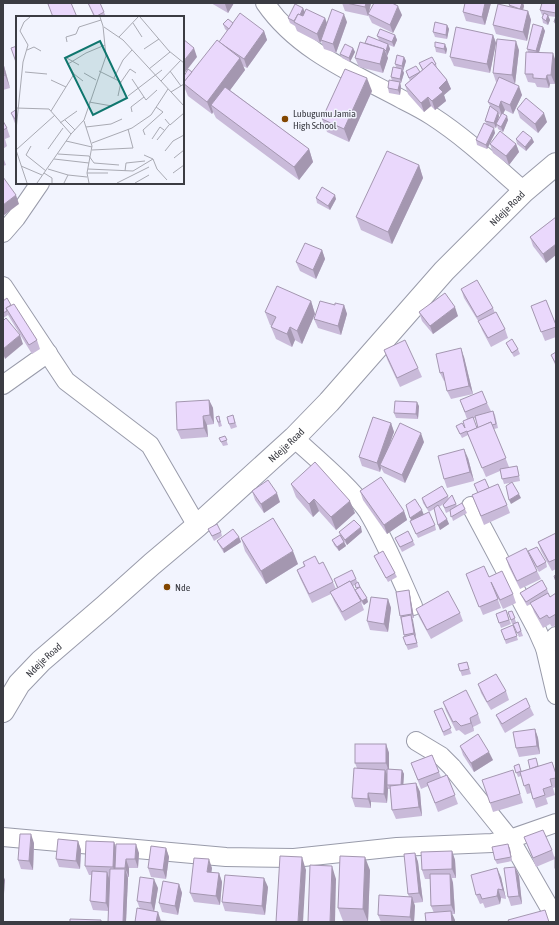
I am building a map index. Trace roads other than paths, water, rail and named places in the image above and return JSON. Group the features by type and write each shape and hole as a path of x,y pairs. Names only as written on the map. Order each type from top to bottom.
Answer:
{"street":[{"path":"265,3 274,16 299,40 330,62 431,115 472,145 524,191"},
{"name":"Ndejje Road","path":"3,711 19,684 41,661 197,526 294,438 329,402 444,271 524,191 556,164"},
{"path":"3,233 16,218 39,184"},
{"path":"3,286 70,386 150,445 197,526"},
{"path":"3,385 48,354"},
{"path":"294,438 347,487 367,511 390,553 413,606"},
{"path":"471,506 537,630 550,642 556,695"},
{"path":"416,741 440,756 452,767 510,839 556,919"},
{"path":"3,837 226,857 294,858 397,847 492,842 510,839 556,823"}],"place":[{"name":"Lubugumu Jamia High School","path":"285,119"},
{"name":"Nde","path":"167,587"}]}
